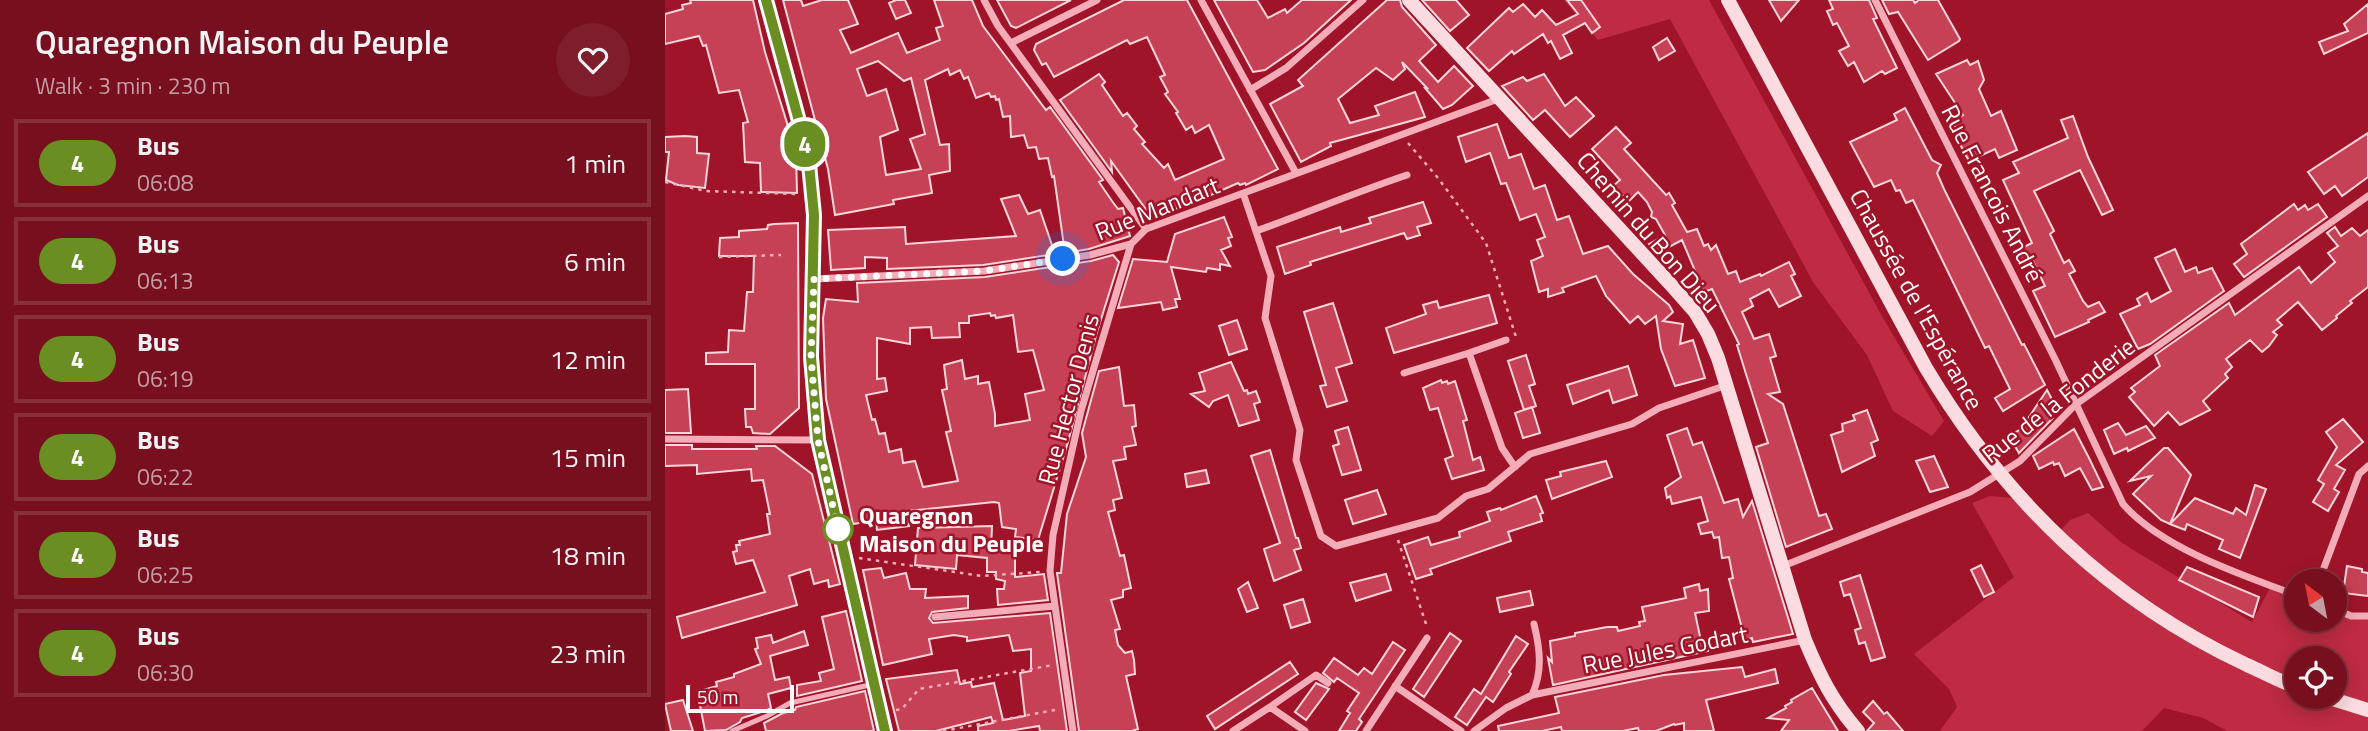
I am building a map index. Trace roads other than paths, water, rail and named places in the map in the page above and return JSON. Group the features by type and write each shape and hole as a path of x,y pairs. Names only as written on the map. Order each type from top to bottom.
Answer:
{"street":[{"path":"766,0 808,154 814,279 811,357 818,440 885,731"},
{"path":"984,0 1011,43 1146,229"},
{"path":"1011,43 1097,0"},
{"path":"1201,0 1296,173"},
{"path":"1250,90 1286,68 1363,0"},
{"name":"Chemin du Bon Dieu","path":"1409,0 1695,312 1708,334 1727,385 1805,640 1821,680 1837,707 1858,731"},
{"name":"Chaussée de l'Espérance","path":"1728,0 1926,368 1948,406 1999,473 2085,561 2137,603 2187,635 2284,681"},
{"name":"Rue Francois André","path":"1875,0 2055,359 2123,504 2136,520 2212,562 2284,590"},
{"name":"Rue Mandart","path":"814,279 983,271 1090,255 1131,244 1146,229 1498,99"},
{"path":"1256,231 1334,203 1350,193 1407,174"},
{"path":"1243,193 1271,276 1265,318 1300,430 1296,460 1321,536 1336,546 1439,518 1467,496 1488,489 1530,454 1632,424 1659,408 1727,385"},
{"name":"Rue de la Fonderie","path":"1782,566 1970,492 2029,453 2075,405 2368,196"},
{"name":"Rue Hector Denis","path":"1073,731 1050,571 1053,535 1081,411 1131,244"},
{"path":"1404,373 1506,340"},
{"path":"1469,353 1502,448 1515,467"},
{"path":"665,439 818,440"},
{"path":"2323,569 2359,474 2368,466"},
{"path":"936,617 1055,606"},
{"path":"2347,614 2368,616"},
{"path":"1532,695 1538,682 1540,665 1540,646 1534,624"},
{"path":"1366,731 1427,638"},
{"name":"Rue Jules Godart","path":"1474,731 1506,708 1532,695 1805,640"},
{"path":"1233,731 1316,675 1328,683"},
{"path":"1395,686 1461,731"},
{"path":"2347,703 2368,710"},
{"path":"1270,707 1305,731"}],"lane":[{"path":"732,731 790,703 874,684"}],"place":[{"name":"Quaregnon Maison du Peuple","path":"838,529"}]}
